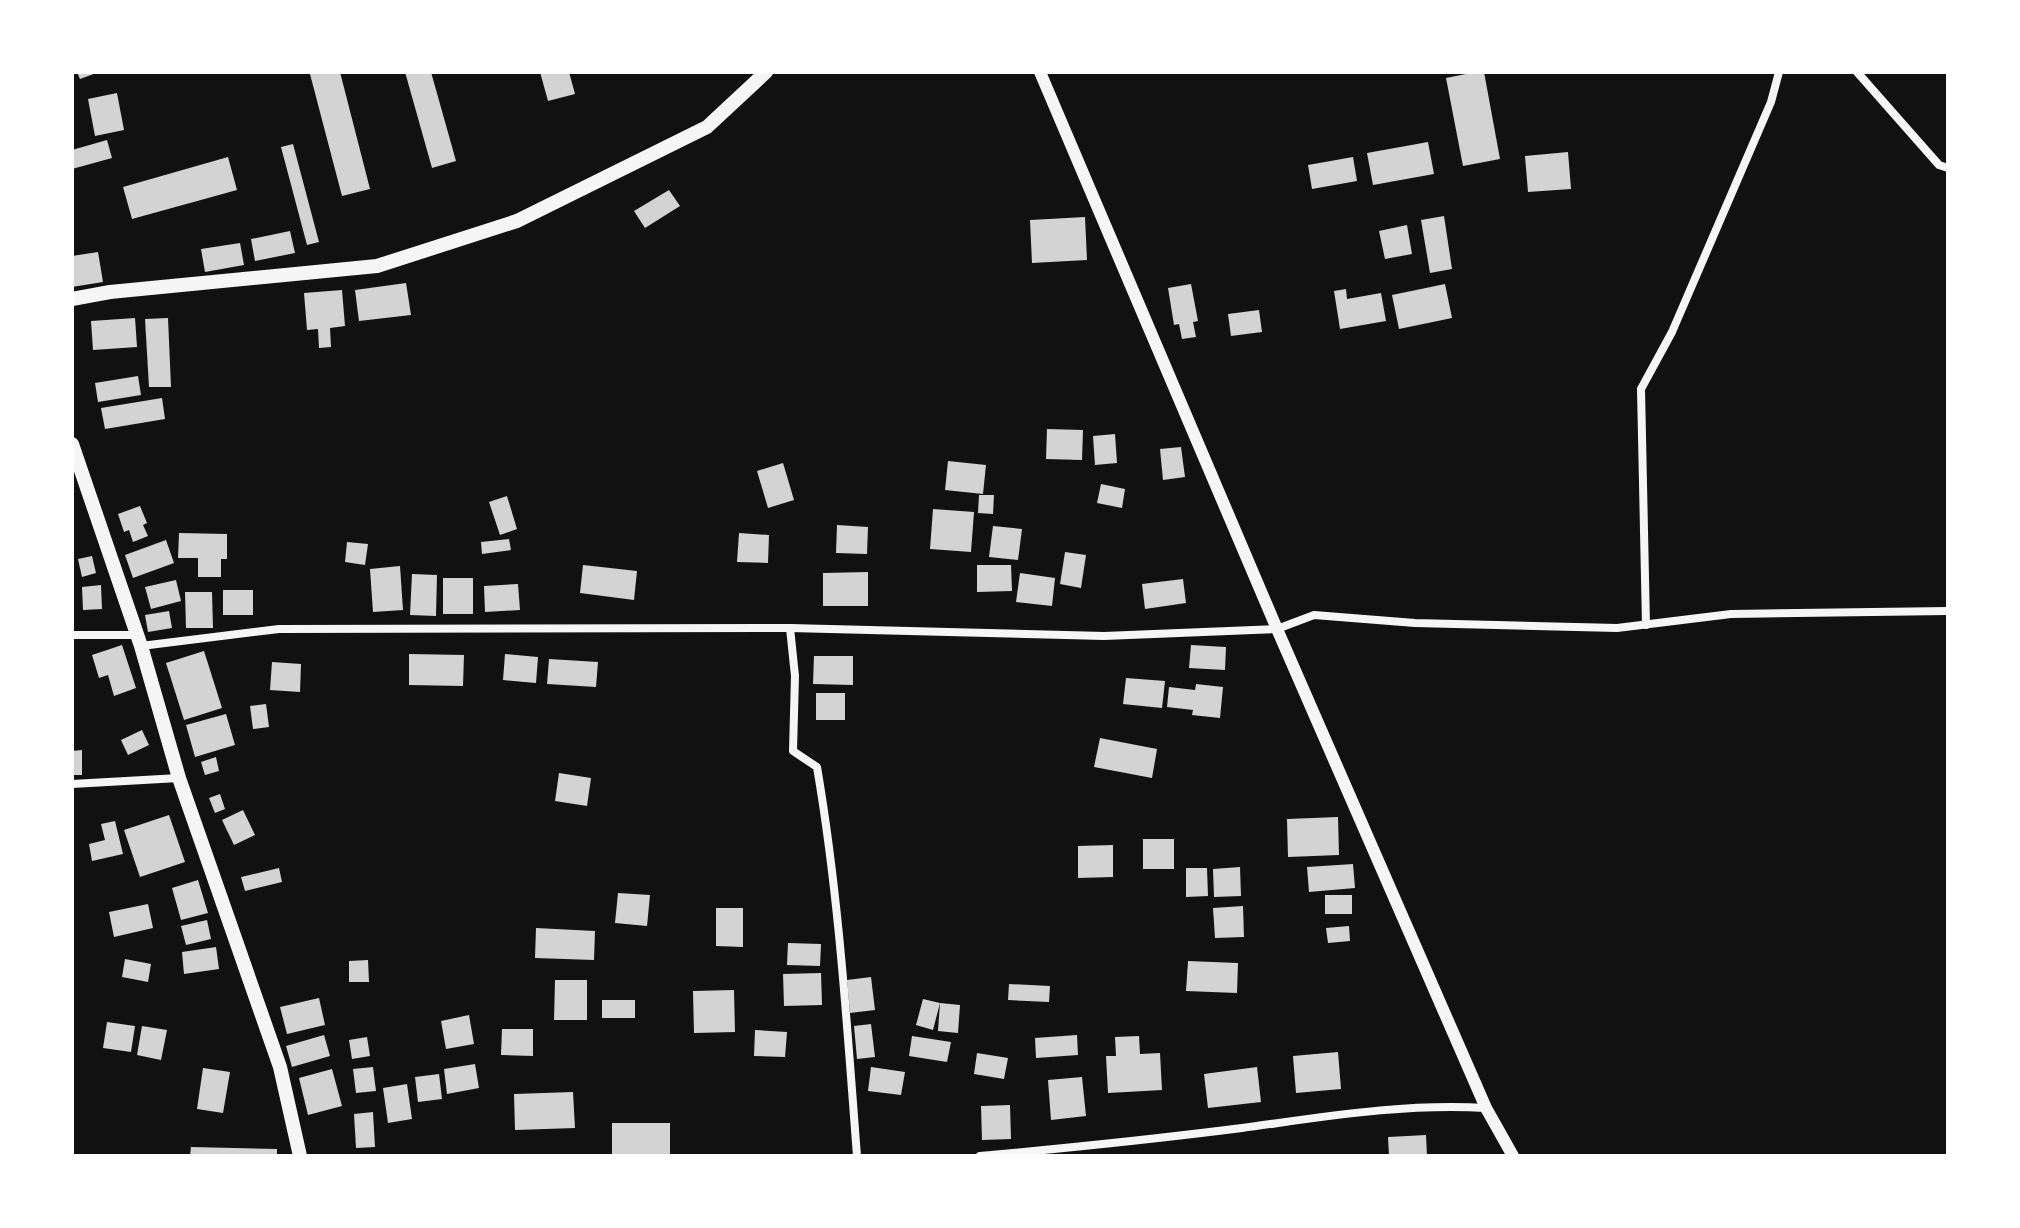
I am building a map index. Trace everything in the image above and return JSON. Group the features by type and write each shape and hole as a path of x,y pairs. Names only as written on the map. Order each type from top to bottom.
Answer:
{"main road":[{"path":"72,299 110,292 377,266 503,226 707,127 766,72"},
{"path":"72,444 77,481 139,640 179,778 280,1067 300,1156"}],"street":[{"path":"1040,72 1277,629 1486,1108 1513,1156"},
{"path":"1646,625 1641,389 1672,332 1771,102 1779,72"},
{"path":"1857,72 1939,165 1948,168"},
{"path":"72,635 139,640 279,629 790,628 1104,636 1277,629 1314,615 1415,623 1617,628 1731,614 1948,611"},
{"path":"790,628 795,676 793,751 817,767 828,834 843,962 857,1156"},
{"path":"72,784 179,778"},
{"path":"980,1156 1113,1145 1370,1111 1443,1105 1486,1108"}],"building":[{"path":"77,72 99,72 80,79"},
{"path":"340,72 370,189 342,196 310,74"},
{"path":"405,72 431,72 456,161 432,168"},
{"path":"540,72 569,72 575,94 548,101"},
{"path":"1484,72 1500,159 1463,166 1446,78"},
{"path":"117,93 124,130 95,136 88,99"},
{"path":"107,140 112,158 72,169 72,150"},
{"path":"1428,142 1434,174 1373,185 1367,153"},
{"path":"293,144 319,242 307,245 281,147"},
{"path":"1568,152 1571,189 1528,192 1525,156"},
{"path":"228,157 237,190 132,219 123,187"},
{"path":"1353,157 1357,181 1312,189 1308,165"},
{"path":"669,190 680,206 645,228 634,211"},
{"path":"1444,216 1452,269 1430,273 1421,220"},
{"path":"1085,217 1087,260 1032,263 1030,220"},
{"path":"1407,225 1412,254 1385,259 1379,231"},
{"path":"290,231 295,253 255,261 251,239"},
{"path":"240,243 244,265 205,272 201,249"},
{"path":"98,252 103,282 72,287 72,256"},
{"path":"406,283 411,315 359,321 355,290"},
{"path":"1191,284 1198,321 1193,322 1196,337 1182,339 1179,324 1174,325 1168,288"},
{"path":"1445,284 1452,318 1399,329 1392,295"},
{"path":"1346,289 1347,299 1381,293 1386,321 1340,329 1334,291"},
{"path":"342,290 345,326 330,328 331,347 319,348 318,329 307,330 304,293"},
{"path":"1259,310 1262,332 1231,336 1228,314"},
{"path":"135,318 137,347 93,350 91,321"},
{"path":"168,318 171,387 149,387 145,319"},
{"path":"138,376 141,395 98,402 95,383"},
{"path":"162,398 165,419 105,429 101,408"},
{"path":"1047,429 1083,430 1082,460 1046,459"},
{"path":"1115,434 1117,463 1095,465 1093,436"},
{"path":"1181,447 1185,477 1163,480 1160,449"},
{"path":"948,461 986,465 983,494 945,490"},
{"path":"783,463 794,500 768,508 757,471"},
{"path":"1101,484 1125,489 1122,508 1097,503"},
{"path":"979,495 994,495 993,514 978,513"},
{"path":"507,496 517,529 500,535 489,502"},
{"path":"140,506 148,536 133,542 129,530 124,532 118,514"},
{"path":"933,509 974,512 971,552 930,549"},
{"path":"837,525 868,527 867,554 836,553"},
{"path":"993,526 1022,529 1018,560 989,557"},
{"path":"179,533 227,534 227,559 221,559 221,577 198,577 198,558 178,558"},
{"path":"739,533 769,535 768,563 737,562"},
{"path":"509,539 511,550 482,554 481,542"},
{"path":"166,540 174,563 133,578 125,555"},
{"path":"347,542 368,544 365,565 345,562"},
{"path":"1065,552 1086,555 1081,588 1060,584"},
{"path":"92,556 96,573 82,577 78,559"},
{"path":"583,565 637,571 634,600 580,593"},
{"path":"977,565 1011,565 1012,591 977,592"},
{"path":"400,566 403,610 373,612 370,569"},
{"path":"868,572 868,606 823,606 823,573"},
{"path":"1020,573 1055,578 1052,606 1016,602"},
{"path":"412,574 437,575 436,616 410,615"},
{"path":"443,578 473,578 473,614 443,614"},
{"path":"1183,579 1186,603 1145,609 1142,584"},
{"path":"176,580 181,601 151,609 145,587"},
{"path":"518,584 520,610 485,612 484,586"},
{"path":"101,585 102,609 83,610 82,587"},
{"path":"223,590 253,590 253,615 223,615"},
{"path":"185,592 212,592 213,628 186,628"},
{"path":"169,611 172,628 148,632 145,615"},
{"path":"122,645 136,688 114,696 108,675 99,678 92,655"},
{"path":"1191,645 1226,647 1225,670 1189,668"},
{"path":"204,651 222,708 184,720 166,663"},
{"path":"409,654 464,655 463,686 409,685"},
{"path":"505,654 538,657 536,683 503,680"},
{"path":"814,656 853,656 853,685 813,684"},
{"path":"549,659 598,662 596,687 547,684"},
{"path":"272,662 301,664 300,692 270,690"},
{"path":"1126,678 1165,681 1162,708 1123,704"},
{"path":"1196,684 1223,687 1220,718 1192,715 1193,710 1167,707 1169,687 1195,690"},
{"path":"816,693 845,693 845,720 816,720"},
{"path":"266,704 269,727 253,729 250,706"},
{"path":"226,714 235,745 195,757 186,725"},
{"path":"142,730 149,745 128,755 121,740"},
{"path":"1100,738 1157,749 1152,778 1094,767"},
{"path":"82,750 82,775 72,775 72,751"},
{"path":"216,757 219,771 205,775 201,762"},
{"path":"559,773 591,778 587,806 555,801"},
{"path":"220,794 225,809 215,813 209,798"},
{"path":"243,810 255,835 234,845 222,820"},
{"path":"169,815 185,862 140,877 124,830"},
{"path":"1338,817 1339,855 1288,857 1287,819"},
{"path":"115,821 123,854 92,861 89,844 105,840 101,824"},
{"path":"1143,839 1174,839 1174,869 1143,869"},
{"path":"1113,845 1113,877 1078,878 1078,846"},
{"path":"1353,864 1355,888 1309,892 1307,867"},
{"path":"1240,867 1241,896 1214,897 1213,869"},
{"path":"279,868 282,882 245,891 241,877"},
{"path":"1186,868 1207,868 1208,896 1186,897"},
{"path":"198,880 208,913 181,920 172,888"},
{"path":"618,893 650,895 647,926 615,923"},
{"path":"1325,895 1352,895 1352,914 1325,914"},
{"path":"148,904 153,928 114,937 109,912"},
{"path":"1243,906 1244,937 1215,938 1213,908"},
{"path":"716,908 743,908 743,947 716,946"},
{"path":"207,920 211,939 186,945 181,926"},
{"path":"1349,926 1350,941 1328,943 1326,928"},
{"path":"536,928 595,931 594,960 535,958"},
{"path":"788,943 821,944 820,966 787,965"},
{"path":"216,947 219,969 184,974 182,952"},
{"path":"125,959 151,964 148,982 122,977"},
{"path":"368,960 369,982 349,982 349,961"},
{"path":"1188,961 1238,963 1237,993 1186,991"},
{"path":"821,973 822,1005 784,1006 783,974"},
{"path":"871,977 875,1010 850,1013 847,980"},
{"path":"555,980 587,980 587,1020 554,1020"},
{"path":"1009,984 1050,986 1049,1002 1008,1000"},
{"path":"734,990 735,1032 694,1033 693,991"},
{"path":"319,998 325,1025 287,1034 280,1007"},
{"path":"923,999 940,1003 933,1030 916,1025"},
{"path":"602,1000 635,1000 635,1018 602,1018"},
{"path":"940,1003 960,1005 958,1033 938,1031"},
{"path":"469,1015 474,1044 446,1049 441,1021"},
{"path":"107,1022 135,1026 131,1052 103,1048"},
{"path":"871,1024 875,1057 857,1059 854,1026"},
{"path":"142,1026 167,1030 161,1060 137,1055"},
{"path":"502,1029 533,1029 533,1056 501,1055"},
{"path":"755,1030 787,1032 785,1057 754,1056"},
{"path":"324,1035 330,1056 292,1067 286,1046"},
{"path":"1077,1035 1078,1055 1036,1058 1035,1038"},
{"path":"912,1036 951,1042 947,1062 909,1056"},
{"path":"1139,1036 1140,1054 1160,1053 1162,1090 1108,1093 1106,1056 1116,1056 1115,1037"},
{"path":"367,1037 370,1056 352,1059 349,1040"},
{"path":"1338,1052 1341,1089 1296,1093 1293,1056"},
{"path":"977,1053 1008,1058 1004,1079 974,1074"},
{"path":"475,1064 479,1088 447,1094 444,1069"},
{"path":"373,1067 376,1091 356,1093 353,1069"},
{"path":"871,1067 905,1072 901,1095 868,1091"},
{"path":"1257,1067 1261,1102 1208,1108 1204,1074"},
{"path":"203,1068 230,1072 223,1113 197,1109"},
{"path":"332,1069 342,1106 308,1115 299,1078"},
{"path":"439,1074 442,1099 418,1102 415,1077"},
{"path":"1082,1077 1086,1116 1051,1120 1048,1080"},
{"path":"407,1084 412,1119 388,1123 383,1088"},
{"path":"573,1092 575,1128 515,1130 514,1094"},
{"path":"1010,1105 1011,1139 982,1140 981,1106"},
{"path":"373,1112 375,1147 356,1148 354,1114"},
{"path":"612,1123 670,1123 670,1155 612,1155"},
{"path":"1426,1135 1427,1156 1389,1156 1388,1137"},
{"path":"191,1147 277,1149 277,1156 190,1156"}]}
